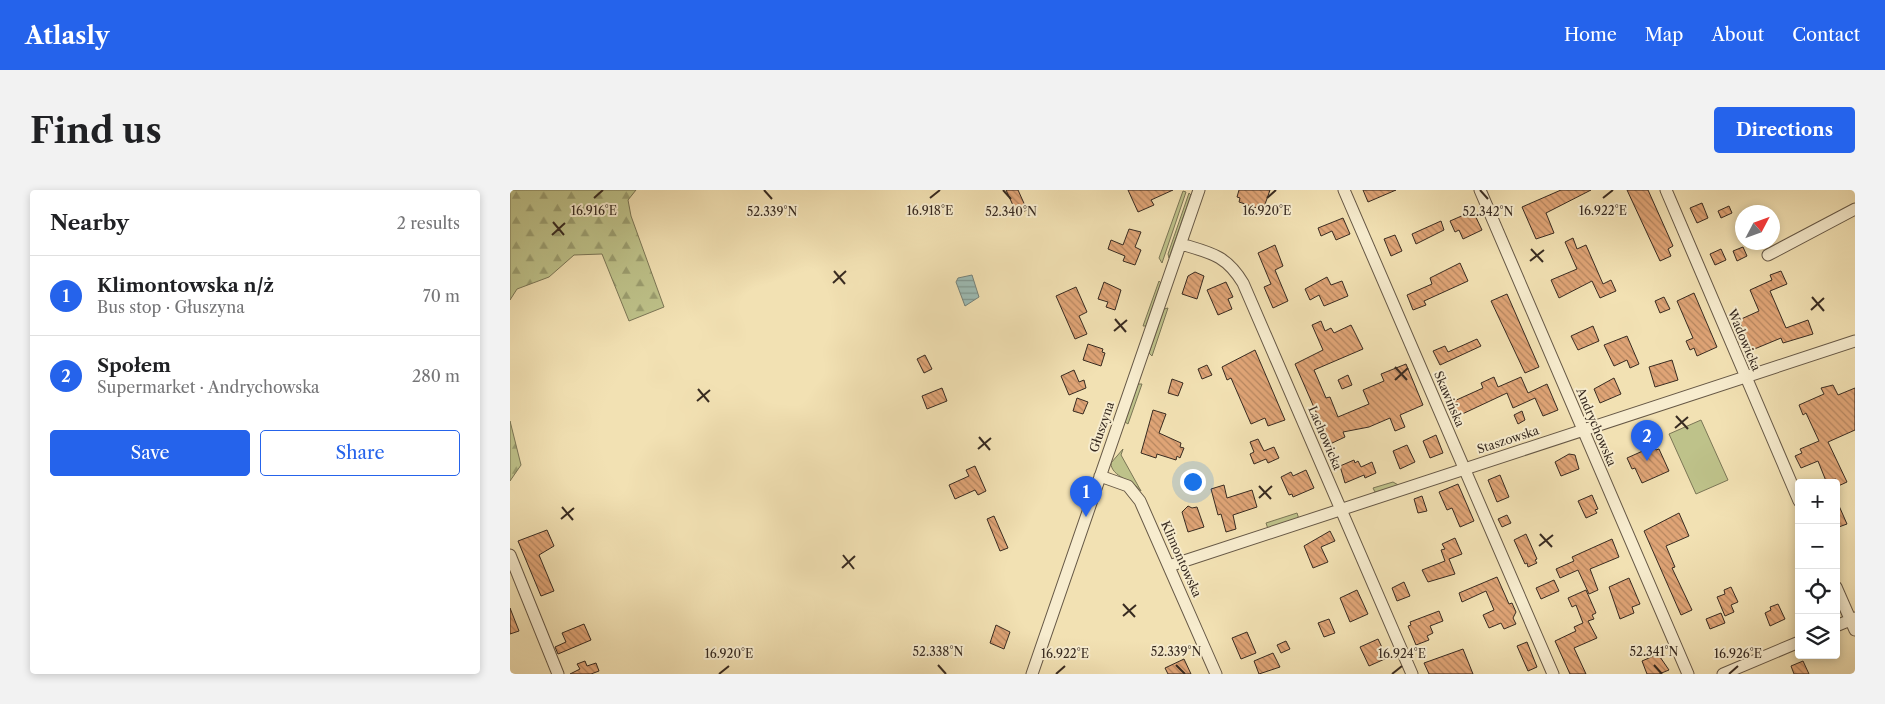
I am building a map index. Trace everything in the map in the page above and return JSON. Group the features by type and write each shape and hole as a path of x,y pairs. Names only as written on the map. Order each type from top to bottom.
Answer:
{"street":[{"name":"Głuszyna","path":"1032,674 1199,190"},
{"name":"Skawińska","path":"1344,190 1553,674"},
{"name":"Andrychowska","path":"1480,190 1688,674"},
{"name":"Wadowicka","path":"1666,190 1795,492"},
{"path":"1768,255 1855,209"},
{"name":"Lachowicka","path":"1181,244 1219,256 1239,276 1412,674"},
{"name":"Staszowska","path":"1169,566 1855,341"},
{"name":"Klimontowska","path":"1100,476 1119,481 1134,492 1144,509 1216,674"},
{"path":"510,555 558,674"},
{"path":"1840,595 1854,623 1840,625"},
{"path":"1723,674 1795,644"}],"green space":[{"path":"510,190 636,190 628,200 631,216 664,307 629,321 602,254 574,255 549,277 517,289 510,300"},
{"path":"1183,191 1186,192 1162,263 1159,258"},
{"path":"1189,193 1191,195 1169,258 1168,254"},
{"path":"1159,281 1161,283 1146,326 1143,326"},
{"path":"1168,308 1152,356 1149,353 1164,309"},
{"path":"1138,384 1142,384 1128,424 1125,422"},
{"path":"1701,420 1728,480 1696,494 1669,434"},
{"path":"510,421 521,465 510,481"},
{"path":"1123,449 1121,455 1141,491 1118,475 1112,468 1111,463"},
{"path":"1393,482 1400,486 1375,492 1373,488"},
{"path":"1297,513 1299,519 1268,529 1266,523"}],"water":[{"path":"972,275 979,297 965,306 956,282 958,278"}],"building":[{"path":"1006,190 1018,190 1027,210 1017,214"},
{"path":"1128,190 1173,190 1151,200 1154,205 1138,212"},
{"path":"1239,190 1270,190 1263,210 1239,202 1240,198 1237,197"},
{"path":"1363,190 1396,190 1368,202"},
{"path":"1561,190 1591,190 1546,213 1554,233 1536,239 1522,207"},
{"path":"1627,190 1648,190 1673,246 1668,249 1671,256 1660,261"},
{"path":"1702,203 1708,218 1697,223 1690,208"},
{"path":"1729,206 1732,213 1721,218 1718,211"},
{"path":"1473,211 1482,230 1463,239 1459,230 1455,232 1450,221"},
{"path":"1343,218 1350,234 1336,240 1332,231 1321,236 1318,228"},
{"path":"1441,221 1444,230 1416,244 1412,234"},
{"path":"1129,229 1141,232 1135,247 1141,250 1135,265 1123,261 1125,256 1108,249 1111,240 1123,245"},
{"path":"1395,235 1402,251 1391,256 1384,239"},
{"path":"1573,238 1577,249 1586,245 1603,284 1611,280 1616,291 1600,298 1592,281 1559,298 1551,280 1577,269 1565,242"},
{"path":"1275,245 1283,266 1275,270 1288,301 1273,308 1264,287 1271,284 1258,253"},
{"path":"1721,249 1726,260 1715,265 1710,254"},
{"path":"1744,250 1747,256 1737,261 1733,251"},
{"path":"1460,263 1468,281 1424,301 1426,305 1413,310 1407,295 1432,284 1430,278"},
{"path":"1781,271 1787,284 1770,291 1786,328 1808,320 1813,334 1783,343 1781,338 1752,350 1739,320 1759,311 1750,290 1772,280 1770,275"},
{"path":"1195,272 1204,276 1197,299 1182,294 1188,276"},
{"path":"1327,277 1331,285 1342,281 1348,296 1324,306 1319,295 1310,300 1305,289"},
{"path":"1104,282 1121,290 1115,310 1106,307 1108,302 1098,299"},
{"path":"1226,282 1233,297 1228,299 1232,309 1218,315 1207,290"},
{"path":"1076,287 1087,312 1079,316 1087,334 1075,339 1056,296"},
{"path":"1694,293 1717,347 1697,356 1694,348 1690,350 1686,341 1693,338 1677,301"},
{"path":"1507,294 1539,367 1525,373 1491,301"},
{"path":"1664,297 1670,309 1660,313 1655,301"},
{"path":"1321,321 1325,331 1331,328 1334,333 1351,325 1363,349 1314,370 1326,398 1330,397 1338,417 1369,404 1363,390 1384,381 1381,374 1406,364 1423,405 1400,415 1405,427 1395,431 1390,418 1369,427 1343,432 1345,437 1330,444 1295,364 1323,350 1312,325"},
{"path":"1593,326 1599,341 1578,350 1571,336"},
{"path":"1627,336 1639,364 1630,368 1627,360 1614,366 1604,345"},
{"path":"1477,339 1481,346 1440,365 1433,351 1445,346 1448,352"},
{"path":"1088,344 1103,349 1102,352 1105,353 1101,366 1083,360"},
{"path":"1255,350 1285,420 1268,426 1265,418 1251,424 1231,378 1227,380 1222,367"},
{"path":"925,355 932,369 924,373 917,359"},
{"path":"1672,360 1678,380 1655,387 1649,367"},
{"path":"1207,365 1212,375 1202,379 1198,369"},
{"path":"1074,370 1079,382 1084,380 1086,388 1069,395 1061,376"},
{"path":"1348,375 1352,385 1342,389 1338,380"},
{"path":"1494,377 1498,387 1521,377 1528,393 1547,384 1558,410 1543,416 1535,398 1513,408 1507,393 1458,416 1452,402 1483,388 1481,383"},
{"path":"1614,378 1621,394 1600,403 1594,389"},
{"path":"1172,379 1183,383 1178,396 1168,393"},
{"path":"1833,385 1838,395 1855,388 1855,430 1828,442 1847,482 1840,485 1840,479 1825,479 1818,461 1801,468 1795,456 1802,453 1800,449 1819,441 1806,413 1803,415 1799,405 1824,394 1821,388"},
{"path":"942,388 947,401 927,409 922,396"},
{"path":"1077,398 1088,402 1083,414 1073,411"},
{"path":"1153,410 1166,414 1159,433 1181,443 1180,447 1184,448 1180,458 1177,456 1176,460 1157,454 1156,458 1141,453"},
{"path":"1522,411 1525,420 1518,424 1514,415"},
{"path":"1436,435 1443,453 1430,458 1423,441"},
{"path":"1258,439 1264,451 1274,447 1279,458 1268,463 1266,459 1254,464 1250,454 1254,452 1250,442"},
{"path":"1407,445 1415,462 1400,469 1393,451"},
{"path":"1654,446 1656,450 1659,449 1669,471 1642,483 1635,468 1632,469 1627,458"},
{"path":"1569,454 1575,455 1579,469 1561,476 1555,462"},
{"path":"1354,460 1355,463 1358,461 1361,467 1372,462 1376,473 1365,478 1364,475 1345,483 1340,466"},
{"path":"975,466 986,491 978,495 975,490 955,499 949,485 969,476 966,470"},
{"path":"1306,470 1314,488 1293,497 1292,494 1289,495 1281,477 1291,472 1293,476"},
{"path":"1500,475 1509,497 1497,502 1488,480"},
{"path":"1458,484 1474,521 1460,527 1452,508 1447,510 1439,492"},
{"path":"1224,485 1227,498 1252,490 1257,507 1233,515 1236,529 1226,532 1221,514 1218,515 1211,489"},
{"path":"1592,495 1598,509 1595,510 1597,513 1586,518 1578,501"},
{"path":"1422,496 1427,511 1418,513 1414,499"},
{"path":"1188,506 1192,508 1197,507 1204,527 1188,532 1182,512"},
{"path":"1840,508 1847,524 1840,527"},
{"path":"1679,513 1689,536 1666,546 1675,567 1672,568 1692,610 1681,615 1644,531"},
{"path":"1507,515 1511,523 1502,527 1498,519"},
{"path":"994,516 1008,548 1000,551 987,519"},
{"path":"547,530 554,546 539,555 554,591 541,596 518,541"},
{"path":"1330,531 1335,541 1321,547 1328,562 1313,568 1304,546"},
{"path":"1526,534 1537,559 1535,560 1537,563 1528,567 1514,540"},
{"path":"1455,538 1462,554 1449,559 1455,574 1428,582 1422,570 1445,561 1441,550 1445,549 1442,544"},
{"path":"1612,539 1619,557 1590,569 1598,590 1589,594 1578,570 1560,578 1556,569 1574,561 1572,557"},
{"path":"1497,577 1509,604 1512,603 1516,612 1513,618 1516,624 1504,629 1501,623 1489,628 1483,615 1494,610 1486,591 1462,602 1459,593"},
{"path":"1629,578 1640,604 1632,607 1634,613 1620,619 1609,587"},
{"path":"1554,580 1559,591 1541,599 1536,588"},
{"path":"1404,582 1410,596 1397,601 1392,588"},
{"path":"1731,587 1738,602 1731,605 1734,612 1725,616 1717,597 1725,594 1724,590"},
{"path":"1357,590 1368,614 1350,622 1340,598"},
{"path":"1586,590 1596,613 1592,615 1594,619 1588,621 1597,638 1574,648 1586,674 1570,674 1555,641 1576,631 1574,627 1583,623 1576,605 1572,607 1568,598"},
{"path":"1778,604 1785,619 1770,626 1765,613 1771,610 1770,607"},
{"path":"510,608 519,631 510,634"},
{"path":"1439,611 1443,621 1430,626 1433,633 1427,636 1429,640 1416,645 1408,626 1411,625 1410,622"},
{"path":"1721,613 1725,623 1710,629 1706,619"},
{"path":"1329,619 1335,633 1324,637 1318,623"},
{"path":"584,624 591,640 558,654 555,647 566,642 562,633"},
{"path":"996,625 1010,632 1004,649 990,643"},
{"path":"1247,632 1256,653 1241,659 1232,638"},
{"path":"1378,639 1387,658 1369,666 1360,647"},
{"path":"1286,641 1290,649 1281,653 1277,645"},
{"path":"1527,642 1537,667 1528,671 1517,646"},
{"path":"1463,649 1473,674 1429,674 1424,663"},
{"path":"1273,653 1280,667 1259,674 1254,661"},
{"path":"1658,654 1669,670 1659,674 1647,674 1642,661"},
{"path":"1184,659 1191,674 1168,674 1165,668"},
{"path":"585,661 587,666 596,663 599,671 591,674 570,674 580,669 577,664"},
{"path":"1803,661 1809,674 1794,674 1791,666"}],"place":[{"name":"Społem","path":"1647,461"},
{"name":"Klimontowska n/ż","path":"1086,517"}]}
